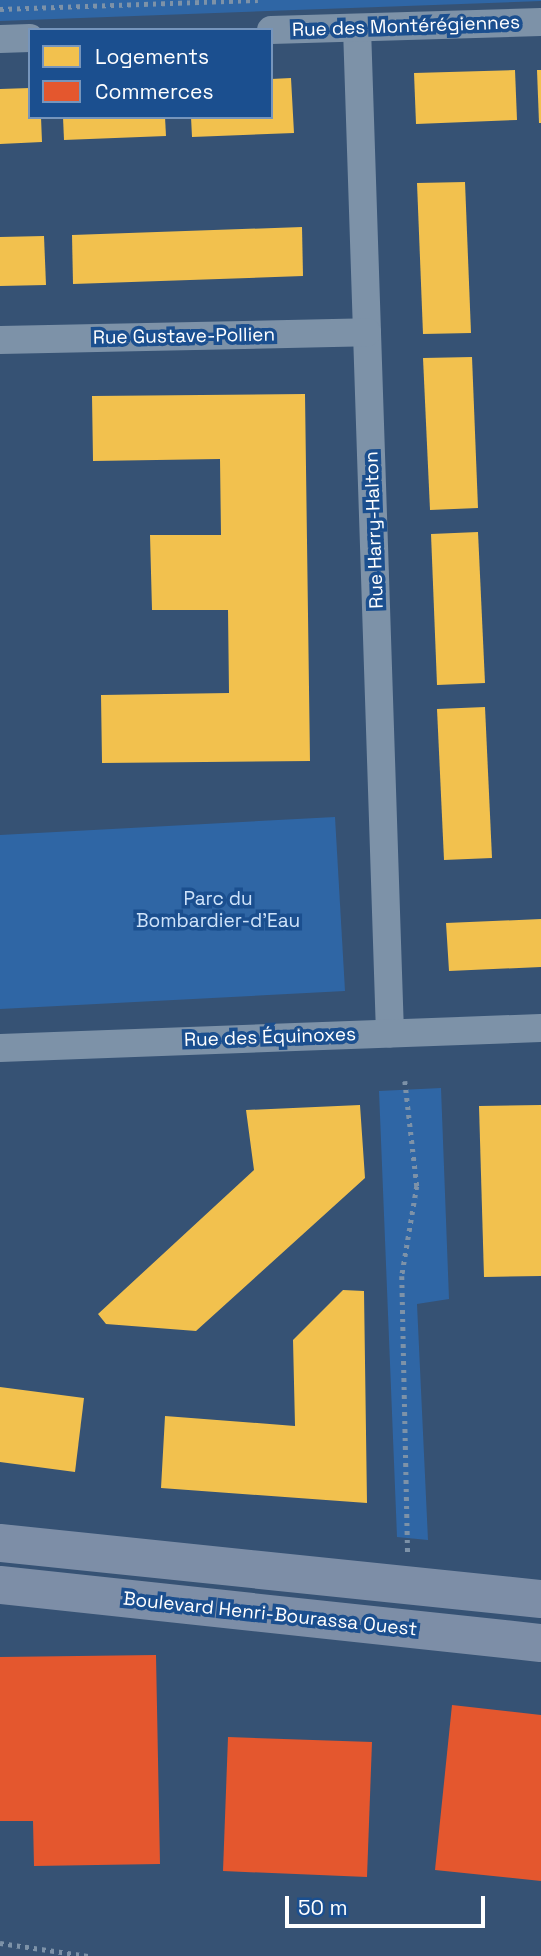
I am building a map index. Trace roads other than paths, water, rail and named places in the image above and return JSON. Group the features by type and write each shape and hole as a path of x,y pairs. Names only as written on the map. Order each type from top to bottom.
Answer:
{"main road":[{"path":"0,1543 541,1599"},
{"name":"Boulevard Henri-Bourassa Ouest","path":"0,1585 541,1643"}],"street":[{"name":"Rue des Montérégiennes","path":"273,30 541,22"},
{"name":"Rue Harry-Halton","path":"357,27 390,1032"},
{"path":"0,39 28,38"},
{"name":"Rue Gustave-Pollien","path":"0,340 367,332"},
{"name":"Rue des Équinoxes","path":"0,1048 541,1028"}],"park label":[{"name":"Parc du Bombardier-d'Eau","path":"218,910"}]}
